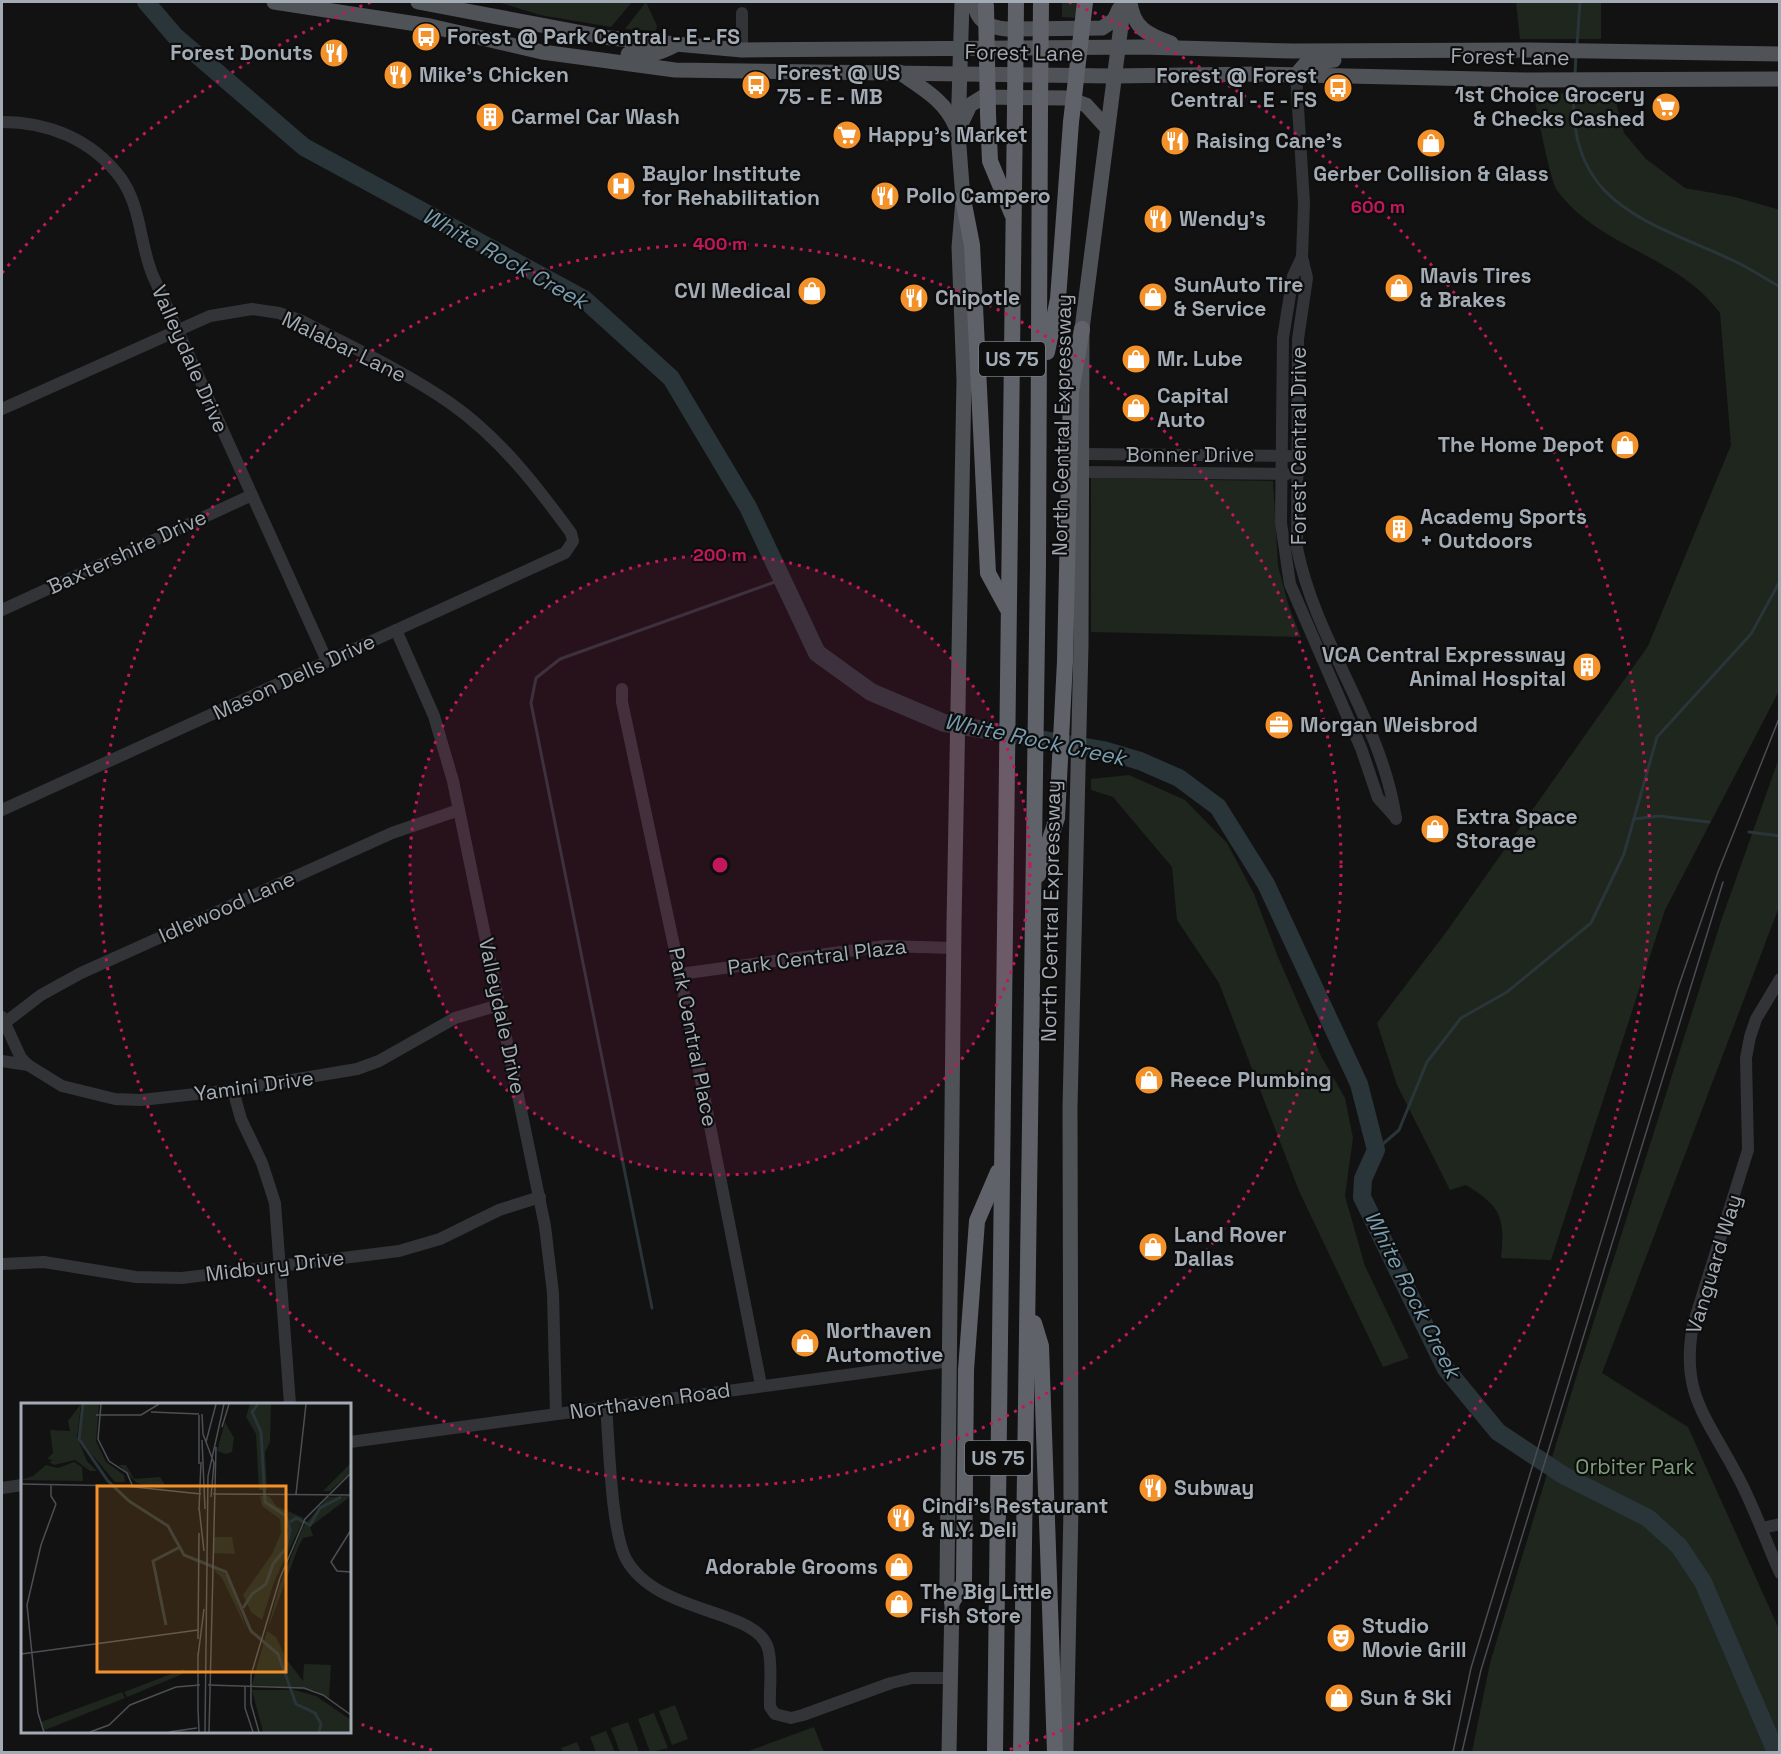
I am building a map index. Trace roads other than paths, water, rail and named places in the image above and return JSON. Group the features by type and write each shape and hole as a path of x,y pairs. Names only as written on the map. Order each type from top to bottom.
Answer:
{"highway":[{"name":"US 75","path":"995,1752 1016,2"},
{"name":"North Central Expressway","path":"1021,1752 1029,1308 1040,388 1041,2"},
{"path":"1040,388 1058,298 1071,122 1085,2"},
{"path":"982,3 990,161 1014,220"},
{"path":"963,199 972,245 988,573 1008,612"},
{"path":"1033,891 1057,818 1065,661 1071,392 1082,329"},
{"path":"952,1602 964,1583 966,1370 977,1221 1002,1163"},
{"path":"1029,1308 1041,1346 1055,1752"}],"main road":[{"name":"Forest Lane","path":"274,2 341,6 542,52 675,70 1113,76 1296,75 1531,80 1779,79"},
{"name":"Forest Lane","path":"418,2 610,38 742,50 1116,48 1779,54"},
{"path":"949,1752 952,1602 947,1583 953,948 958,784 964,380 959,246 963,199 958,133 962,2"},
{"path":"982,3 976,14 982,22 993,28 1086,30 1108,26 1122,2"},
{"name":"North Central Expressway","path":"1066,1752 1071,1508 1070,1107 1084,472 1082,329 1101,196 1122,2"},
{"path":"1130,2 1132,16 1137,26 1146,33 1178,46 1198,49"},
{"path":"542,52 585,49 646,56 659,54 675,45"},
{"path":"718,49 726,72 744,59 795,51"},
{"path":"1164,76 1212,66 1275,66 1285,61 1293,51"},
{"path":"1296,75 1306,63 1321,60 1383,60 1420,51"},
{"path":"1452,77 1453,51"},
{"path":"1711,80 1712,53"},
{"path":"899,72 946,107 958,133"},
{"path":"958,133 970,105 975,100 990,96 1077,100 1093,110 1107,128"}],"street":[{"path":"742,13 742,50"},
{"name":"Forest Central Drive","path":"1296,75 1304,203 1302,257 1307,278 1298,339 1297,548 1304,581 1322,627 1376,742 1392,791 1396,819 1378,798 1361,748 1308,631 1290,584 1284,550 1281,474 1283,338 1293,276 1302,257"},
{"name":"Valleydale Drive","path":"2,122 41,124 60,130 85,144 119,176 136,208 152,272 212,413 327,661"},
{"name":"Malabar Lane","path":"2,409 210,316 252,309 279,313 302,321 421,385 471,420 535,484 571,533"},
{"name":"Bonner Drive","path":"1084,454 1296,456"},
{"name":"Bonner Drive","path":"1084,472 1296,474"},
{"name":"Baxtershire Drive","path":"2,610 252,495"},
{"name":"Mason Dells Drive","path":"2,810 565,553 572,546 571,533"},
{"path":"1308,631 1322,627"},
{"name":"Valleydale Drive","path":"396,630 434,716 459,810 540,1197 553,1293 556,1414"},
{"name":"Park Central Place","path":"622,689 622,702 680,974 760,1385"},
{"name":"Idlewood Lane","path":"2,1022 41,995 81,973 392,832 459,810"},
{"name":"Park Central Plaza","path":"680,974 885,946 953,948"},
{"name":"Vanguard Way","path":"1779,979 1749,1037 1746,1058 1748,1150 1693,1324 1688,1350 1689,1371 1697,1402 1737,1475 1762,1528 1779,1573"},
{"name":"Yamini Drive","path":"2,1060 28,1065 62,1086 115,1099 141,1100 233,1090 357,1069 380,1061 455,1018 500,1005"},
{"path":"2,1022 21,1058 28,1065"},
{"path":"233,1090 241,1119 262,1163 276,1203 290,1403"},
{"name":"Midbury Drive","path":"2,1264 44,1262 163,1280 279,1266 420,1246 458,1233 507,1206 540,1197"},
{"name":"Northaven Road","path":"351,1442 950,1361"},
{"path":"606,1406 618,1534 626,1558 646,1584 661,1593 743,1623 759,1633 768,1647 770,1707 775,1714 791,1718 803,1715 891,1683 912,1678 951,1678"},
{"path":"2,1488 21,1485"},
{"path":"1762,1528 1779,1524"}],"waterway":[{"name":"White Rock Creek","path":"146,2 175,36 304,147 584,299 671,378 748,507 817,653 871,692 944,723 1103,750 1140,761 1179,778 1218,807 1266,884 1359,1084 1376,1150 1363,1179 1362,1197 1446,1369 1498,1432 1563,1475 1648,1518 1679,1546 1703,1582 1776,1752"},
{"path":"1577,45 1580,2"},
{"path":"1575,75 1576,54"},
{"path":"1574,84 1575,124 1583,156 1597,182 1617,202 1641,218 1738,263 1780,287"},
{"path":"652,1308 531,703 536,678 560,659 783,579"},
{"path":"1376,1150 1399,1130 1427,1062 1461,1018 1507,992 1591,923 1624,854 1657,737 1751,634 1780,581"},
{"path":"1634,819 1659,816 1709,822"},
{"path":"1749,832 1780,836"}],"tram line":[{"path":"1453,1752 1471,1668 1678,988 1718,872 1780,716"},
{"path":"1462,1752 1481,1670 1723,882"}],"place":[{"name":"Forest @ Park Central - E - FS","path":"426,37"},
{"name":"Forest Donuts","path":"334,53"},
{"name":"Mike's Chicken","path":"398,75"},
{"name":"Forest @ US 75 - E - MB","path":"756,85"},
{"name":"Forest @ Forest Central - E - FS","path":"1338,88"},
{"name":"1st Choice Grocery & Checks Cashed","path":"1666,107"},
{"name":"Carmel Car Wash","path":"490,117"},
{"name":"Happy's Market","path":"847,135"},
{"name":"Raising Cane's","path":"1175,141"},
{"name":"Gerber Collision & Glass","path":"1431,143"},
{"name":"Baylor Institute for Rehabilitation","path":"621,186"},
{"name":"Pollo Campero","path":"885,196"},
{"name":"Wendy's","path":"1158,219"},
{"name":"Mavis Tires & Brakes","path":"1399,288"},
{"name":"CVI Medical","path":"812,291"},
{"name":"SunAuto Tire & Service","path":"1153,297"},
{"name":"Chipotle","path":"914,298"},
{"name":"Mr. Lube","path":"1136,359"},
{"name":"Capital Auto","path":"1136,408"},
{"name":"The Home Depot","path":"1625,445"},
{"name":"Academy Sports + Outdoors","path":"1399,529"},
{"name":"VCA Central Expressway Animal Hospital","path":"1587,667"},
{"name":"Morgan Weisbrod","path":"1279,725"},
{"name":"Extra Space Storage","path":"1435,829"},
{"name":"Reece Plumbing","path":"1149,1080"},
{"name":"Land Rover Dallas","path":"1153,1247"},
{"name":"Northaven Automotive","path":"805,1343"},
{"name":"Subway","path":"1153,1488"},
{"name":"Cindi's Restaurant & N.Y. Deli","path":"901,1518"},
{"name":"Adorable Grooms","path":"899,1567"},
{"name":"The Big Little Fish Store","path":"899,1604"},
{"name":"Studio Movie Grill","path":"1341,1638"},
{"name":"Sun & Ski","path":"1339,1698"}],"park label":[{"name":"Orbiter Park","path":"1635,1467"}]}
